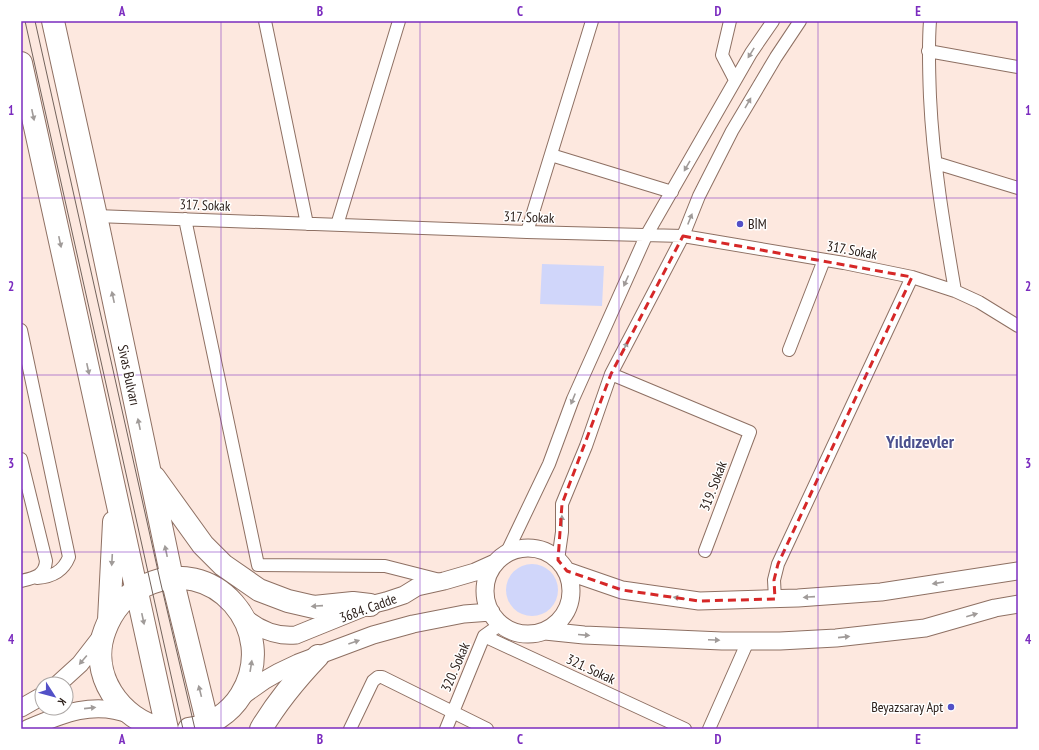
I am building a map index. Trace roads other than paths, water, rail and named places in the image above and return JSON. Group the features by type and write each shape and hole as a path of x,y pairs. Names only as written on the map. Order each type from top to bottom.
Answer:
{"highway":[{"name":"Sivas Bulvarı","path":"54,22 172,578 202,727"},
{"path":"21,63 24,90 167,729"},
{"path":"149,470 203,545 223,565 259,590 288,601 314,607 353,603 370,605"},
{"path":"115,493 106,626 101,646 101,659 104,678 113,696 131,715 142,722 163,729"},
{"path":"106,626 116,608 126,598 136,590 160,580 185,578 198,581 222,592 232,601 242,616 251,636 253,649 250,675 245,688 230,709 202,727"},
{"path":"261,729 284,693 318,656"}],"street":[{"path":"264,21 307,224"},
{"path":"337,225 399,21"},
{"path":"527,232 592,21"},
{"path":"730,21 722,55 735,80"},
{"path":"773,21 735,80 646,236 573,399 549,464 500,558 487,576 484,591 487,605 505,628 518,633 532,634 545,631 584,635 780,641 836,638 925,628 995,608 1018,604"},
{"path":"545,631 557,623 566,612 571,598 571,584 562,565 562,504 586,446 611,374 683,236 699,196 732,131 765,75 800,21"},
{"path":"930,21 928,51 931,115 946,239 955,291"},
{"path":"928,51 1018,68"},
{"path":"551,155 672,192"},
{"path":"936,164 1018,188"},
{"name":"317. Sokak","path":"96,216 527,232 683,236 824,260 912,277 955,291 979,302 1018,326"},
{"path":"185,219 258,565 385,566 444,582"},
{"path":"789,350 824,260"},
{"path":"775,598 774,580 778,564 912,277"},
{"path":"21,330 69,557 59,572 49,576 21,581"},
{"name":"319. Sokak","path":"611,374 750,432 705,551"},
{"path":"21,459 46,561 44,571 36,578"},
{"path":"500,558 519,549 533,548 546,552 562,565 622,590 699,601 881,592 1018,571"},
{"name":"3684. Cadde","path":"242,616 267,632 288,635 303,632 370,605 404,595 417,587 444,582 475,572 500,558"},
{"name":"3684. Cadde","path":"238,699 279,672 298,663 373,635 413,624 464,614 496,618"},
{"name":"320. Sokak","path":"446,729 484,636 496,618"},
{"path":"67,676 80,664 106,626"},
{"name":"321. Sokak","path":"484,636 685,729"},
{"path":"709,729 748,641"},
{"path":"350,729 373,681 378,677 382,677 452,713 488,729"},
{"path":"21,708 34,701"},
{"path":"27,729 56,718 94,708 112,709 131,715"}],"tram line":[{"path":"25,21 183,729"},
{"path":"35,21 160,580 195,729"}],"place":[{"name":"BİM","path":"740,224"},
{"name":"Beyazsaray Apt","path":"951,707"}],"district":[{"name":"Yıldızevler","path":"920,442"}]}
